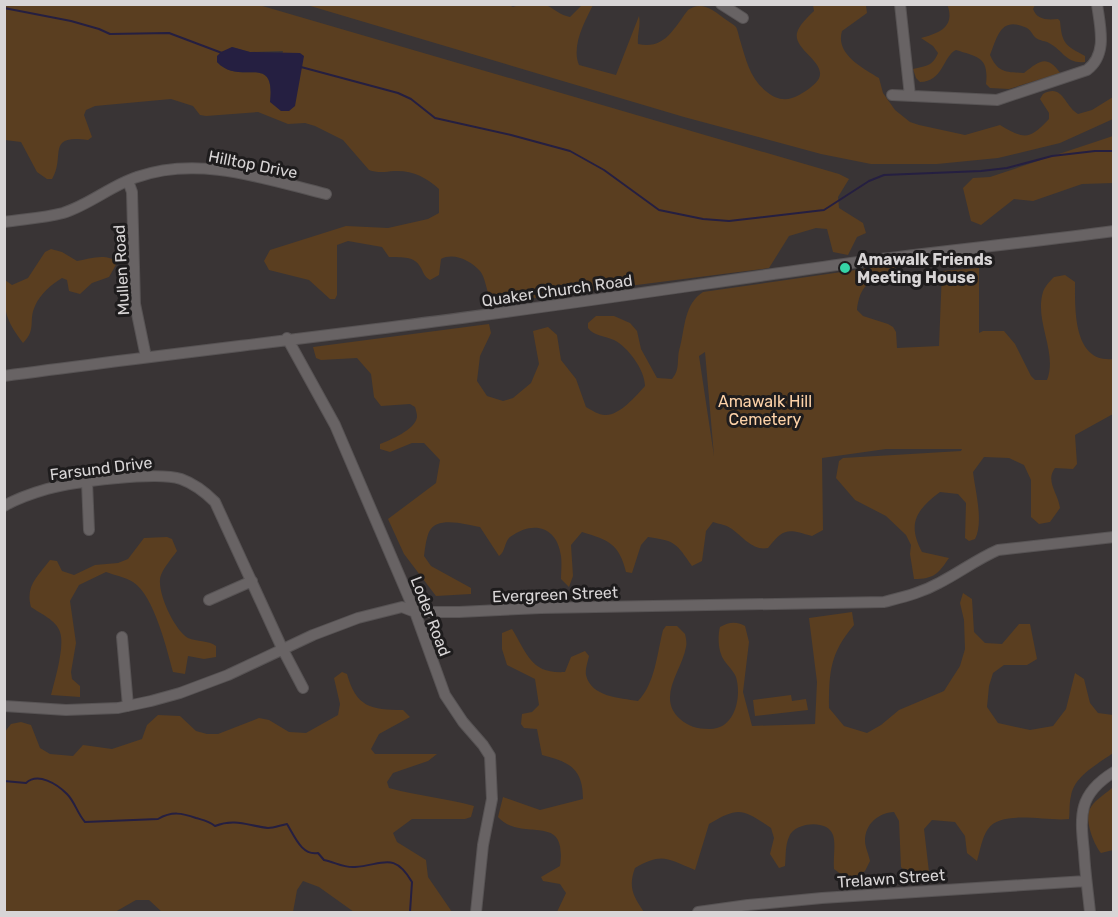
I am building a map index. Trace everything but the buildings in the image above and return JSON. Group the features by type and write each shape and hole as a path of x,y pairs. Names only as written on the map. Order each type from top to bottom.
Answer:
{"street":[{"path":"721,4 742,18"},
{"path":"900,4 910,96"},
{"path":"892,95 997,100 1087,70 1095,64 1102,39 1097,4"},
{"name":"Hilltop Drive","path":"4,222 64,212 137,177 165,171 213,169 248,175 326,195"},
{"name":"Mullen Road","path":"128,181 132,192 135,304 146,357"},
{"name":"Quaker Church Road","path":"4,376 707,285 854,263 1113,231"},
{"name":"Loder Road","path":"287,339 335,425 415,612 450,703 490,756 492,799 483,844 476,912"},
{"name":"Farsund Drive","path":"4,506 14,500 49,488 87,482 165,476 179,478 192,484 215,502 282,648 303,688"},
{"path":"87,482 89,530"},
{"name":"Evergreen Street","path":"4,706 66,710 128,706 180,693 228,675 282,648 358,618 402,607 415,612 884,602 911,596 998,550 1113,537"},
{"path":"209,600 252,581"},
{"path":"122,637 128,706"},
{"path":"1090,912 1080,819 1084,803 1090,793 1113,772"},
{"name":"Trelawn Street","path":"699,912 822,898 1086,881"}],"green space":[{"path":"507,4 513,7 530,4 545,5 570,17 582,5 593,5 578,42 579,65 616,75 639,16 638,44 655,44 668,36 688,10 703,6 736,27 749,69 756,81 773,96 785,99 795,97 813,85 820,74 819,68 797,39 800,27 814,11 813,5 862,5 866,6 867,13 842,31 843,47 852,59 879,78 883,93 895,110 910,122 965,135 1000,125 1026,136 1036,131 1049,119 1049,113 1040,99 1043,94 1050,91 1059,93 1078,114 1092,110 1113,97 1113,119 1060,143 998,158 937,164 871,164 821,154 684,117 307,5"},
{"path":"947,4 1035,5 1033,9 1040,17 1060,21 1066,43 1085,56 1085,62 1069,59 1048,42 1036,38 1027,28 1011,24 998,35 990,55 996,65 1007,72 1024,73 1034,65 1047,61 1060,73 1009,89 990,88 986,84 984,63 970,54 956,50 933,78 920,82 913,69 931,63 938,53 933,46 921,38 944,28 949,18"},
{"path":"4,5 259,5 839,174 849,179 838,197 839,208 863,223 866,233 857,237 848,255 833,252 827,229 816,228 789,236 769,268 511,301 499,301 489,295 480,271 472,264 457,257 441,259 439,275 430,280 418,264 411,259 389,257 382,247 348,241 337,245 337,295 335,299 330,299 309,280 269,270 264,261 270,250 346,226 388,228 428,219 439,213 439,189 413,173 369,170 343,140 315,126 305,123 288,124 258,112 200,115 193,106 171,99 95,106 86,110 84,115 92,137 88,140 66,140 61,144 52,179 47,179 37,172 21,142 5,140","holes":["232,47 250,52 283,51 270,102 270,87 267,78 262,74 236,72 226,69 217,62"]},
{"path":"1113,136 1113,183 1082,184 1033,201 1014,199 981,225 971,221 963,188 973,178 990,177"},
{"path":"51,249 62,252 77,261 104,257 117,263 109,277 92,283 80,294 69,291 67,280 62,278 50,286 35,306 30,333 23,343 12,327 7,313 5,280 12,285 28,278 45,252"},
{"name":"Amawalk Hill Cemetery","path":"896,266 891,273 868,284 863,289 857,310 863,316 893,327 896,332 897,348 939,346 942,271 979,268 979,333 1004,331 1015,344 1031,376 1035,380 1047,380 1050,359 1041,303 1043,292 1049,282 1054,277 1065,275 1075,282 1076,319 1083,344 1100,358 1113,359 1113,414 1075,435 1077,464 1073,469 1055,468 1052,473 1051,478 1060,508 1050,522 1039,524 1031,517 1031,480 1024,465 1009,458 984,457 973,472 979,515 978,532 975,539 969,541 965,538 966,503 958,494 940,492 925,505 916,518 917,542 922,552 949,558 931,577 914,579 911,545 906,535 886,516 855,500 836,478 839,461 843,458 961,451 962,449 886,449 822,458 823,530 812,536 792,531 783,533 768,548 763,548 748,543 730,528 713,522 706,531 702,561 692,566 674,544 648,537 641,545 632,573 626,572 620,555 611,544 582,532 571,545 573,576 569,587 561,579 559,546 549,532 535,528 519,532 510,537 499,556 480,527 445,522 433,527 429,532 424,556 431,566 471,588 471,594 436,596 404,554 388,519 436,483 440,460 424,443 412,443 390,452 380,449 380,444 412,426 417,417 415,407 410,404 381,406 374,397 371,374 357,358 321,360 316,358 313,347 489,324 491,333 480,356 477,381 487,396 503,401 513,398 531,383 539,364 533,331 548,327 557,335 561,360 576,379 586,407 605,415 616,412 627,405 645,386 644,380 639,366 625,348 614,340 593,333 588,328 588,323 596,316 614,316 630,323 637,331 641,349 657,378 672,379 677,368 684,324 692,303 703,292","holes":["705,352 714,456 699,356"]},
{"path":"167,537 172,539 177,551 161,575 161,590 167,610 177,627 188,638 216,646 216,657 204,659 188,656 185,674 173,672 159,624 141,589 123,577 106,572 79,585 70,601 76,643 71,672 72,679 80,686 80,697 51,695 59,663 61,638 55,624 31,607 31,587 37,576 50,560 57,561 62,571 74,575 95,565 118,563 128,559 144,538"},
{"path":"963,593 972,599 974,632 985,643 1002,644 1019,624 1030,624 1037,659 1027,665 1004,665 993,673 987,707 998,723 1030,730 1053,726 1066,709 1075,673 1084,679 1090,703 1098,713 1113,715 1113,753 1077,782 1070,799 1069,819 1014,818 994,823 984,836 977,861 967,853 965,836 955,822 932,820 924,829 929,872 925,878 913,879 901,867 899,821 894,812 888,813 874,820 867,829 865,843 870,861 865,871 854,878 842,875 834,869 834,839 830,830 825,826 811,824 792,832 787,844 785,866 779,868 770,854 774,838 771,828 754,817 734,812 709,824 695,870 665,859 652,860 635,868 632,881 633,891 644,912 557,912 566,893 560,884 543,881 541,877 560,866 561,849 557,839 550,833 508,825 498,817 503,797 540,810 583,799 582,788 573,768 560,760 542,755 537,729 524,728 521,724 522,714 532,712 539,705 535,679 507,665 502,649 502,633 512,629 532,661 545,670 554,672 565,672 571,657 585,651 589,656 586,675 594,688 607,695 638,701 652,677 663,630 666,626 677,626 685,634 686,645 684,656 672,684 670,702 673,711 680,719 693,727 709,729 725,724 731,718 737,703 736,677 722,657 719,637 720,627 729,623 739,623 745,626 749,642 743,692 752,726 815,724 817,682 809,618 852,612 854,625 840,645 832,664 829,708 844,726 867,733 899,710 944,691 960,666 965,649 964,620 960,603"},
{"path":"342,672 347,674 355,694 366,704 382,709 403,710 410,717 379,734 371,749 375,754 437,754 428,761 393,773 387,782 389,788 474,806 471,817 465,819 412,819 393,833 397,842 426,860 428,877 452,912 354,912 319,887 303,881 297,890 293,912 162,912 149,900 136,900 115,912 5,912 4,733 11,724 21,722 31,725 40,748 50,754 73,756 83,745 112,749 142,739 147,725 158,715 180,716 196,731 207,734 218,734 259,718 269,720 289,732 306,733 338,715 340,704 334,678"},
{"path":"791,695 792,701 806,699 808,710 755,716 753,700"},
{"path":"1113,787 1113,850 1101,853 1090,831 1089,812 1096,801"}],"shaded area":[{"path":"232,47 250,52 300,53 304,56 295,106 289,111 281,111 270,102 270,87 267,78 262,74 236,72 226,69 217,62 217,56 221,52"}],"waterway":[{"path":"4,8 71,21 110,34 169,33 222,53"},
{"path":"301,67 398,93 411,99 435,118 570,151 604,170 659,210 703,219 729,221 824,210 869,181 884,175 981,171 1007,168 1052,156 1114,151"},
{"path":"4,781 26,783 42,779 53,783 70,797 85,822 158,819 177,814 204,820 215,826 236,823 273,828 287,824 303,849 318,853 324,860 351,867 387,862 399,866 412,882 410,912"}],"place":[{"name":"Amawalk Friends Meeting House","path":"845,268"}]}
